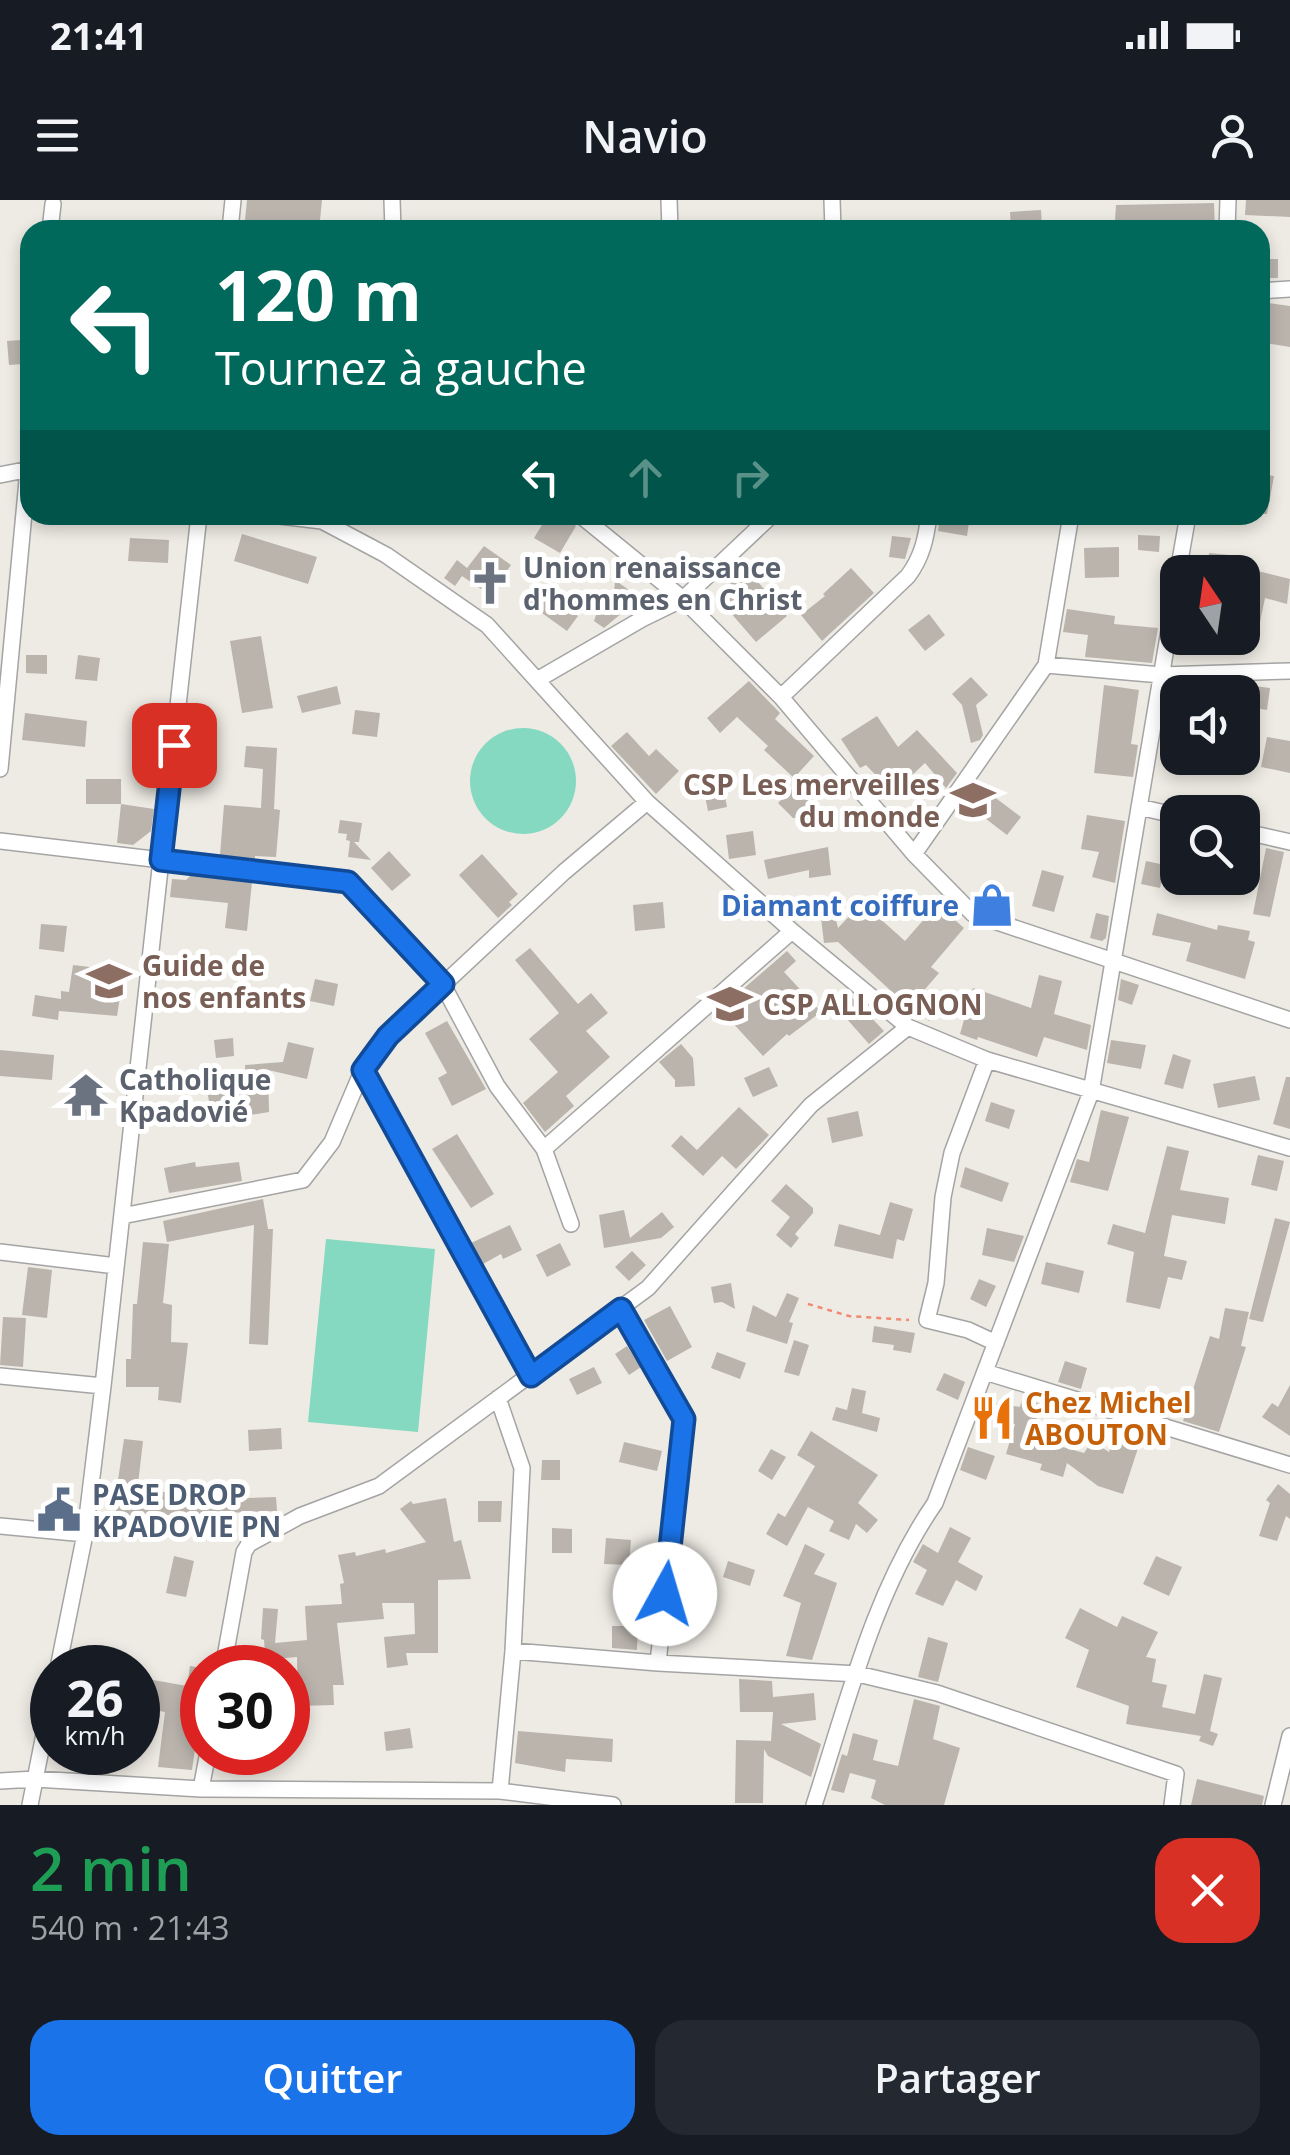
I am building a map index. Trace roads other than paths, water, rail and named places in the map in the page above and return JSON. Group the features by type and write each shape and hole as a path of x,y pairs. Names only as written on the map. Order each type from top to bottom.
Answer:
{"street":[{"path":"51,220 53,204"},
{"path":"0,769 5,666 22,525"},
{"path":"62,1645 84,1534 104,1386 198,525"},
{"path":"335,525 414,572 487,625 647,802 792,931 908,1027 988,1060 1290,1148"},
{"path":"592,525 683,599 781,697 914,854 973,914 1290,1020"},
{"path":"537,680 683,599 761,525"},
{"path":"781,697 908,576 919,561 928,525"},
{"path":"914,854 1046,665 1069,525"},
{"path":"1181,555 1186,525"},
{"path":"1161,675 1164,655"},
{"path":"1046,665 1161,675 1290,671"},
{"path":"814,1805 858,1674 913,1535 935,1503 1091,1092 1160,681"},
{"path":"122,1216 303,1180 332,1142 363,1070 388,1036 564,872 647,802"},
{"path":"1139,808 1160,812"},
{"path":"1260,836 1290,842"},
{"path":"0,841 348,882 443,984 497,1086 544,1150 571,1224"},
{"path":"544,1150 792,931"},
{"path":"226,1645 244,1552 249,1544 300,1516 379,1486 648,1288 811,1105 908,1027"},
{"path":"988,1060 952,1153 942,1197 936,1283 927,1320 968,1330 996,1343"},
{"path":"363,1070 531,1376"},
{"path":"0,1252 116,1266"},
{"path":"621,1309 684,1419 658,1663"},
{"path":"985,1372 1290,1465"},
{"path":"0,1376 104,1386"},
{"path":"498,1398 522,1468 513,1650 500,1791"},
{"path":"0,1526 84,1534"},
{"path":"513,1650 858,1674 936,1694 1176,1774 1172,1805"},
{"path":"1273,1805 1290,1736"},
{"path":"30,1805 36,1775"},
{"path":"201,1788 204,1775"},
{"path":"0,1782 35,1779 201,1788 500,1791 613,1805"}],"place":[{"name":"Union renaissance d'hommes en Christ","path":"490,583"},
{"name":"CSP Les merveilles du monde","path":"973,800"},
{"name":"Diamant coiffure","path":"992,905"},
{"name":"Guide de nos enfants","path":"109,981"},
{"name":"CSP ALLOGNON","path":"730,1004"},
{"name":"Catholique Kpadovié","path":"86,1095"},
{"name":"Chez Michel ABOUTON","path":"992,1418"},
{"name":"PASE DROP KPADOVIE PN","path":"59,1510"}]}
